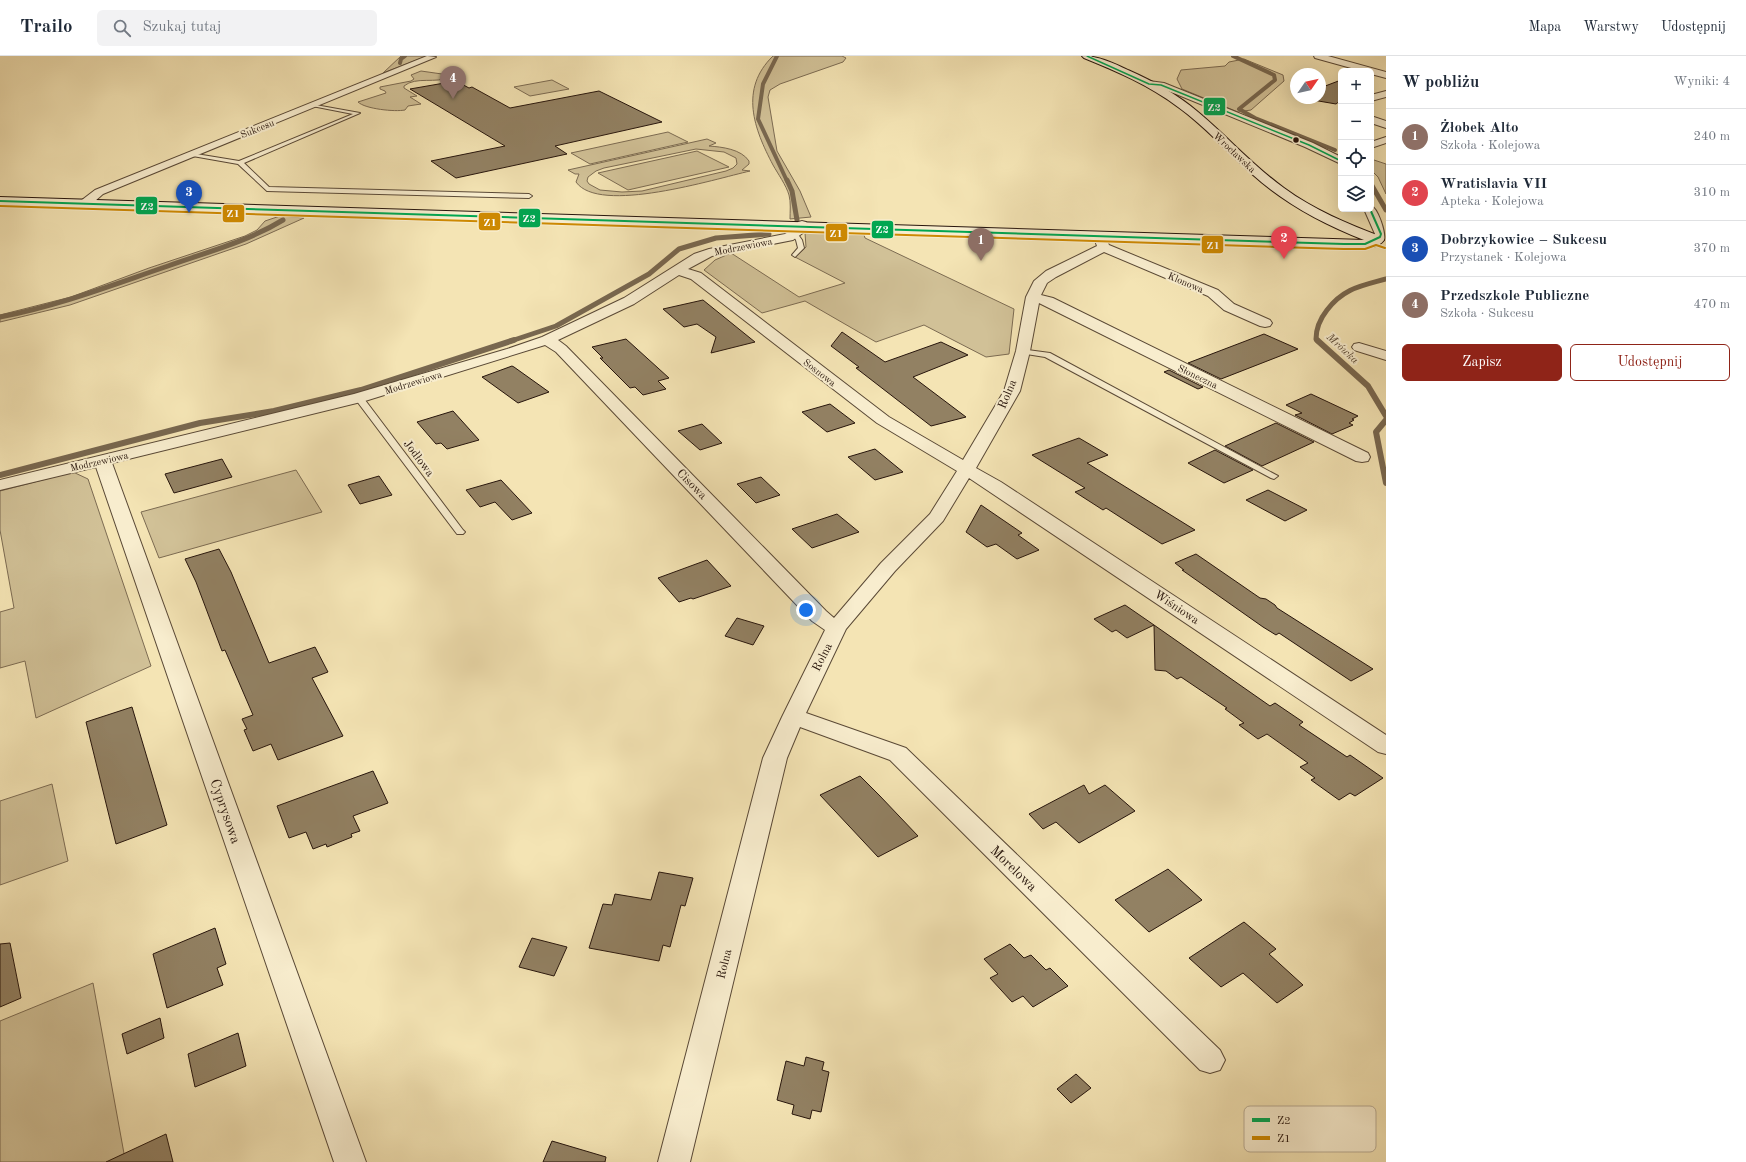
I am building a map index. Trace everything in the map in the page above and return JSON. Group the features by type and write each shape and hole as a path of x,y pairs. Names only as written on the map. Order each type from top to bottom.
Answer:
{"street":[{"name":"Wrocławska","path":"1087,56 1149,84 1192,113 1264,179 1280,191 1322,216 1382,234"},
{"path":"1318,56 1386,75"},
{"name":"Sukcesu","path":"84,203 99,192 432,57"},
{"path":"1149,84 1161,85 1338,157"},
{"path":"1374,97 1386,94"},
{"path":"1374,120 1386,125"},
{"path":"1374,144 1386,140"},
{"path":"0,201 1102,241 1344,244 1365,244 1382,234 1371,212"},
{"name":"Modrzewiowa","path":"0,485 359,398 547,340 629,301 699,257 716,250 798,230"},
{"name":"Rolna","path":"674,1162 775,758 792,717 837,627 888,567 937,517 1012,391 1023,350 1033,297 1044,278 1102,241"},
{"name":"Klonowa","path":"1102,241 1213,293 1229,307 1265,323"},
{"name":"Sosnowa","path":"677,270 696,276 883,420 966,470"},
{"name":"Słoneczna","path":"1033,297 1048,301 1362,457"},
{"name":"Cisowa","path":"547,340 562,349 819,616 828,623 837,627"},
{"path":"1359,347 1386,356"},
{"name":"Cyprysowa","path":"102,460 350,1162"},
{"name":"Wiśniowa","path":"966,470 995,486 1386,746"},
{"name":"Morelowa","path":"792,717 811,722 898,754 1210,1060"}],"lane":[{"path":"240,164 358,113 312,105"},
{"path":"190,155 240,164 267,189 529,196"},
{"path":"796,255 800,248 798,230"},
{"path":"1023,350 1047,355 1274,476"},
{"name":"Jodłowa","path":"359,398 460,532"}],"shaded area":[{"path":"401,56 427,56 383,73"},
{"path":"773,56 842,56 846,58 843,62 780,84 770,90 768,97 777,151 800,191 811,217 790,219 790,201 788,191 766,151 756,123 753,109 753,95 756,82 762,69"},
{"path":"1244,59 1283,75 1284,81 1251,110 1238,112 1182,89 1177,79 1181,70 1225,66 1229,62"},
{"path":"421,71 449,75 450,77 439,80 414,81 404,86 404,88 417,96 410,97 421,104 408,106 405,110 394,111 380,109 358,102 386,93 380,89 380,87 411,81 414,79 411,75"},
{"path":"552,80 569,89 530,96 514,87"},
{"path":"668,132 688,142 590,164 571,153"},
{"path":"707,139 716,143 709,146 736,151 746,157 749,164 742,170 750,171 686,187 658,192 632,195 608,195 589,191 576,182 579,174 575,174 568,170","holes":["696,149 724,152 736,158 737,164 733,168 642,191 622,192 600,190 589,184 587,181 588,177 596,171 604,168"]},
{"path":"697,151 729,167 628,190 598,173"},
{"path":"1374,160 1386,164 1386,194 1378,177 1374,173"},
{"path":"280,216 304,218 246,244 70,305 0,322 0,315 71,297 149,268 245,236 257,230 265,221"},
{"path":"805,233 864,235 865,238 1014,309 1009,354 986,357 924,325 876,342 805,301 762,313 704,270 715,260 731,253 799,297 845,283 795,257 806,247"},
{"path":"296,470 322,512 159,558 141,512"},
{"path":"73,472 88,479 151,666 36,718 25,661 0,668 0,612 14,608 0,530 0,491"},
{"path":"52,784 68,861 0,885 0,801"},
{"path":"93,983 125,1159 118,1162 0,1162 0,1021"}],"building":[{"path":"456,81 469,88 472,87 510,108 599,91 662,122 555,146 567,154 456,178 431,161 505,146 410,89"},
{"path":"1338,81 1338,102 1336,104 1326,102 1326,86"},
{"path":"703,300 755,342 711,353 716,337 697,324 684,327 663,309"},
{"path":"842,332 885,362 941,342 968,355 913,377 966,417 931,426 856,368 859,367 831,346"},
{"path":"1264,334 1298,349 1221,379 1188,363"},
{"path":"626,339 669,378 658,381 666,389 643,395 635,387 630,388 600,358 603,358 592,347"},
{"path":"512,366 549,392 518,403 482,377"},
{"path":"1169,370 1203,387 1198,389 1164,372"},
{"path":"1311,394 1358,416 1352,419 1354,420 1349,423 1353,425 1332,434 1295,415 1302,413 1286,405"},
{"path":"830,404 855,423 827,432 802,412"},
{"path":"453,411 479,440 447,449 441,443 436,444 417,422"},
{"path":"1276,423 1314,442 1262,466 1225,446"},
{"path":"702,424 722,443 700,450 678,431"},
{"path":"1079,438 1108,455 1087,463 1195,530 1162,544 1106,508 1103,510 1075,492 1085,488 1032,455"},
{"path":"875,449 903,472 875,480 848,457"},
{"path":"1215,450 1253,470 1224,483 1188,463"},
{"path":"222,459 232,477 174,493 165,474"},
{"path":"379,476 392,495 360,504 348,485"},
{"path":"761,477 780,495 756,503 737,484"},
{"path":"501,480 532,513 512,520 495,502 480,507 466,490"},
{"path":"1268,490 1307,510 1285,521 1246,500"},
{"path":"981,505 1022,533 1018,535 1039,550 1017,559 996,544 987,547 966,532"},
{"path":"837,514 859,532 812,548 792,529"},
{"path":"219,549 231,572 269,663 315,647 328,672 312,678 343,736 278,760 271,744 253,751 244,730 247,729 242,719 253,715 225,650 222,651 196,582 185,559"},
{"path":"1196,554 1260,598 1266,599 1277,608 1373,669 1351,681 1279,633 1276,635 1263,627 1182,570 1184,570 1175,563"},
{"path":"707,560 731,586 693,599 691,598 679,602 658,578"},
{"path":"1125,605 1154,625 1127,638 1116,630 1112,632 1094,619"},
{"path":"737,618 764,626 753,645 725,636"},
{"path":"1154,625 1270,706 1275,703 1303,722 1299,725 1347,757 1350,755 1383,778 1355,796 1350,793 1339,800 1311,780 1315,778 1300,767 1308,763 1267,734 1258,739 1239,725 1244,723 1225,709 1227,708 1181,677 1177,679 1166,671 1155,670"},
{"path":"132,707 167,825 116,844 86,722"},
{"path":"373,771 388,803 353,816 360,831 351,834 352,837 327,847 326,844 313,849 306,832 289,838 277,806"},
{"path":"860,776 918,836 878,857 820,795"},
{"path":"1084,785 1089,794 1105,785 1135,811 1079,843 1056,822 1043,829 1029,814"},
{"path":"1168,869 1202,900 1149,932 1115,900"},
{"path":"659,872 693,878 685,906 681,905 670,947 663,945 659,961 589,948 603,904 612,905 615,894 651,900"},
{"path":"1244,922 1276,949 1269,954 1303,985 1277,1003 1243,973 1221,987 1189,958"},
{"path":"215,928 226,964 217,968 223,985 167,1008 153,954"},
{"path":"532,938 567,947 554,976 519,967"},
{"path":"10,943 21,998 0,1007 0,944"},
{"path":"1010,944 1024,958 1031,955 1046,970 1050,968 1068,986 1033,1007 1023,996 1012,1002 990,978 998,974 984,959"},
{"path":"160,1018 164,1038 127,1054 122,1034"},
{"path":"238,1033 246,1066 195,1087 188,1054"},
{"path":"806,1057 824,1062 822,1070 829,1072 821,1112 812,1110 810,1119 792,1114 794,1105 777,1100 786,1061 804,1066"},
{"path":"1076,1074 1091,1088 1071,1103 1057,1089"},
{"path":"166,1134 173,1162 106,1162"},
{"path":"552,1141 606,1157 605,1162 543,1162"}],"waterway":[{"path":"400,63 401,59 405,56"},
{"path":"777,56 763,84 758,119 787,181"},
{"name":"Mrówka","path":"1233,56 1274,75 1275,80 1239,109 1255,118 1335,150"},
{"path":"787,180 792,191 797,220"},
{"name":"Mrówka","path":"1374,189 1386,210"},
{"path":"0,317 43,307 106,288 241,241 283,220"},
{"path":"514,340 556,326 649,274 679,249 716,238 769,234"},
{"name":"Mrówka","path":"1317,340 1316,335 1320,320 1333,303 1347,292 1386,279"},
{"path":"0,475 200,423 274,411 361,390 514,340"},
{"name":"Mrówka","path":"1317,340 1368,386 1386,416"},
{"name":"Mrówka","path":"1386,420 1376,432 1386,483"}],"transit line":[{"name":"Z2","path":"1087,56 1149,84 1161,85 1309,145 1338,160"},
{"name":"Z2","path":"0,201 1344,244 1365,244 1380,237 1381,234 1371,212"},
{"name":"Z1","path":"0,206 1344,249 1365,249 1376,245 1385,248"}],"place":[{"name":"Przedszkole Publiczne","path":"453,99"},
{"name":"Dobrzykowice – Sukcesu","path":"189,213"},
{"name":"Wratislavia VII","path":"1284,259"},
{"name":"Żłobek Alto","path":"981,261"}]}
